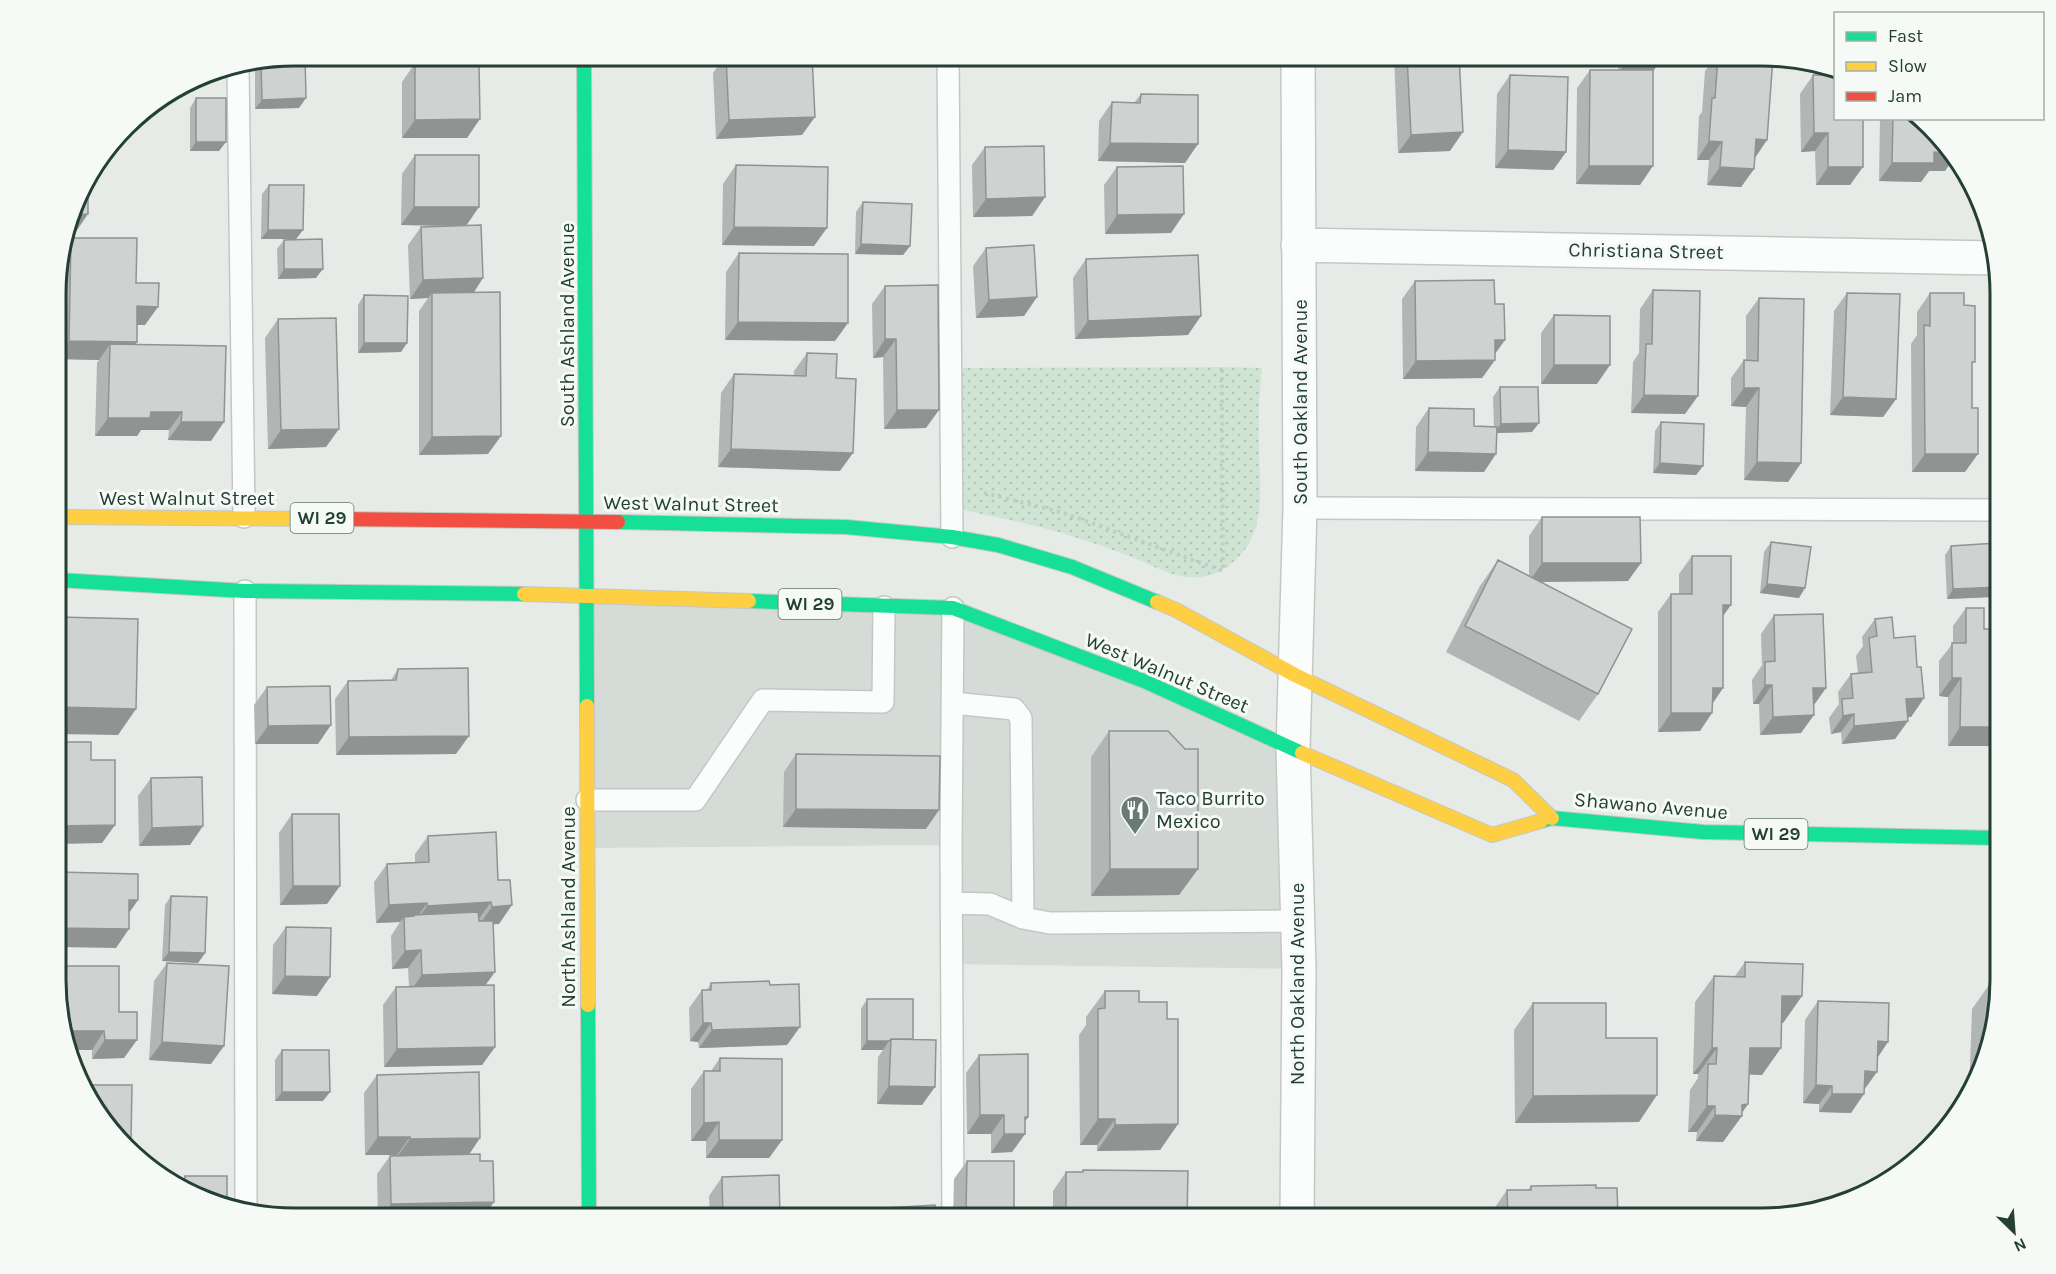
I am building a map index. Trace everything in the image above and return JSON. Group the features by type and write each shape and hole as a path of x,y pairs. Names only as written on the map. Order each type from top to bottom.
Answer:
{"main road":[{"name":"South Ashland Avenue","path":"584,66 588,595"},
{"name":"West Walnut Street","path":"66,517 244,517 846,527 952,537 998,545 1072,567 1176,610 1295,675"},
{"name":"West Walnut Street","path":"66,581 245,591 588,595 953,608 1144,681 1293,749"},
{"name":"North Ashland Avenue","path":"588,595 589,1208"},
{"name":"Shawano Avenue","path":"1295,675 1513,780 1552,818"},
{"name":"Shawano Avenue","path":"1293,749 1492,835 1552,818 1702,832 1990,838"}],"street":[{"name":"South Oakland Avenue","path":"1293,749 1300,508 1298,66"},
{"name":"Christiana Street","path":"1298,245 1987,258"},
{"name":"North Oakland Avenue","path":"1293,749 1298,921 1297,1208"}],"lane":[{"path":"948,66 952,537"},
{"path":"238,73 244,517"},
{"path":"1300,508 1990,510"},
{"path":"245,591 246,1203"},
{"path":"587,800 695,800 763,700 883,702 884,607"},
{"path":"953,608 951,903 953,1208"},
{"path":"952,703 1014,709 1021,718 1023,918"},
{"path":"951,903 990,904 1023,918 1050,923 1298,921"}],"path":[{"path":"980,492 1061,512 1223,571 1222,367"}],"shaded area":[{"path":"588,595 953,608 1293,749 1299,969 951,964 950,845 587,848"}],"green space":[{"path":"959,368 1262,368 1259,416 1260,497 1256,527 1249,543 1238,558 1224,569 1207,576 1178,576 1117,551 1065,534 963,510 959,498"}],"building":[{"path":"305,66 306,98 262,100 261,69"},
{"path":"415,66 479,66 480,119 415,120"},
{"path":"726,66 812,66 815,117 729,120"},
{"path":"1408,66 1460,66 1463,132 1411,135"},
{"path":"1717,66 1772,66 1767,140 1756,139 1754,169 1720,167 1722,142 1709,141 1712,98 1715,98"},
{"path":"1590,70 1653,70 1653,166 1589,166"},
{"path":"1510,75 1568,77 1566,152 1508,150"},
{"path":"1813,75 1834,78 1834,120 1863,120 1863,167 1828,167 1828,133 1814,133"},
{"path":"1141,94 1198,95 1198,144 1110,143 1112,102 1140,103"},
{"path":"196,98 226,98 226,142 196,142"},
{"path":"1893,120 1909,120 1941,153 1934,152 1934,163 1892,163"},
{"path":"1044,146 1045,197 986,199 985,147"},
{"path":"415,155 479,155 479,207 414,207"},
{"path":"736,165 828,167 827,228 734,227"},
{"path":"1183,166 1184,214 1117,215 1117,167"},
{"path":"269,185 304,185 303,230 268,230"},
{"path":"88,197 88,214 80,214"},
{"path":"863,202 912,204 910,246 861,244"},
{"path":"481,225 483,278 423,280 421,227"},
{"path":"73,238 137,238 136,283 159,283 158,307 137,306 137,342 69,341 71,247"},
{"path":"322,239 323,269 284,269 284,240"},
{"path":"1034,245 1037,297 989,300 986,248"},
{"path":"739,253 848,254 848,323 738,322"},
{"path":"1198,255 1201,316 1088,321 1086,259"},
{"path":"1494,280 1495,304 1504,304 1505,340 1495,340 1495,360 1416,361 1415,281"},
{"path":"938,285 939,410 897,410 896,339 885,339 885,286"},
{"path":"1653,290 1700,291 1698,396 1644,395 1646,344 1652,344"},
{"path":"500,292 501,436 432,437 432,293"},
{"path":"1847,293 1900,294 1896,399 1843,397"},
{"path":"1930,293 1964,293 1964,305 1975,306 1972,408 1978,408 1978,454 1925,454 1924,325 1930,326"},
{"path":"364,295 408,296 407,343 364,343"},
{"path":"1759,298 1804,299 1801,463 1757,462 1759,388 1744,388 1744,360 1758,361"},
{"path":"1554,315 1610,316 1610,365 1554,365"},
{"path":"336,318 339,429 281,430 278,319"},
{"path":"110,344 226,346 224,422 181,422 182,412 151,412 150,418 108,418"},
{"path":"807,353 837,354 836,378 856,379 853,453 731,449 734,374 806,376"},
{"path":"1500,387 1538,387 1539,423 1501,424"},
{"path":"1429,408 1474,409 1474,426 1497,427 1496,454 1428,452"},
{"path":"1661,422 1704,424 1703,466 1660,463"},
{"path":"1542,517 1640,517 1641,563 1542,563"},
{"path":"1771,542 1811,547 1805,588 1767,584"},
{"path":"1990,543 1990,587 1953,589 1951,546"},
{"path":"1692,556 1731,556 1731,605 1723,605 1723,688 1713,688 1712,713 1671,713 1671,594 1692,594"},
{"path":"1498,560 1632,629 1598,694 1465,626"},
{"path":"1966,608 1984,608 1984,629 1990,629 1990,727 1960,727 1961,678 1952,678 1952,643 1966,643"},
{"path":"1823,614 1826,688 1813,688 1814,715 1773,717 1772,685 1765,685 1765,662 1775,661 1774,615"},
{"path":"66,617 138,619 136,709 66,707"},
{"path":"1892,617 1894,638 1915,636 1917,667 1921,667 1924,698 1906,699 1908,721 1854,726 1854,714 1843,716 1842,699 1853,698 1851,674 1872,672 1869,638 1877,636 1875,619"},
{"path":"468,668 469,736 349,737 348,681 396,680 398,669"},
{"path":"330,686 331,725 268,726 267,687"},
{"name":"Taco Burrito Mexico","path":"1109,731 1168,731 1185,749 1198,749 1198,869 1110,869"},
{"path":"66,742 91,742 91,760 115,760 115,825 66,826"},
{"path":"796,754 940,756 939,810 796,809"},
{"path":"202,777 203,826 152,828 151,778"},
{"path":"292,814 339,814 340,886 293,886"},
{"path":"496,832 498,880 510,880 512,905 492,907 491,902 427,906 427,903 389,905 387,864 429,862 428,836"},
{"path":"66,872 138,874 138,900 129,900 129,929 66,928"},
{"path":"171,896 207,897 205,953 169,952"},
{"path":"478,912 479,921 493,921 495,972 422,975 421,950 405,951 404,917"},
{"path":"286,927 331,928 330,977 285,976"},
{"path":"1745,962 1803,964 1802,996 1782,996 1781,1048 1750,1048 1748,1104 1742,1105 1742,1116 1715,1115 1715,1106 1707,1106 1708,1064 1716,1064 1717,1048 1712,1048 1714,976 1745,977"},
{"path":"167,963 229,966 224,1046 162,1042"},
{"path":"66,966 119,966 119,1012 137,1012 137,1040 105,1040 104,1031 72,1031 66,995"},
{"path":"769,981 770,985 799,984 800,1027 712,1030 711,1023 703,1023 702,990 711,990 711,983"},
{"path":"494,985 495,1047 397,1049 396,987"},
{"path":"1105,991 1139,991 1139,1002 1167,1002 1167,1019 1178,1019 1178,1124 1115,1125 1115,1119 1098,1119 1098,1009 1105,1008"},
{"path":"867,999 913,999 913,1039 867,1041"},
{"path":"1818,1001 1889,1003 1888,1042 1878,1041 1877,1072 1865,1071 1864,1094 1832,1094 1832,1086 1816,1085"},
{"path":"1533,1003 1606,1003 1606,1038 1657,1038 1657,1095 1533,1096"},
{"path":"891,1039 936,1040 935,1087 889,1086"},
{"path":"282,1050 329,1050 330,1092 282,1092"},
{"path":"1028,1054 1028,1117 1025,1117 1025,1134 1004,1134 1004,1115 980,1115 979,1055"},
{"path":"720,1058 782,1059 782,1140 719,1140 719,1122 704,1123 704,1071 720,1071"},
{"path":"479,1072 480,1138 378,1137 377,1075"},
{"path":"92,1085 132,1085 131,1139 113,1119"},
{"path":"480,1154 480,1161 493,1161 494,1202 391,1204 390,1156"},
{"path":"967,1161 1014,1161 1014,1208 966,1208"},
{"path":"1083,1170 1188,1171 1187,1208 1066,1208 1066,1172 1083,1172"},
{"path":"779,1175 780,1208 723,1208 722,1177"},
{"path":"185,1176 227,1176 227,1198 207,1191 185,1180"},
{"path":"1596,1185 1596,1188 1617,1188 1618,1208 1508,1208 1507,1190 1531,1190 1531,1186"},
{"path":"935,1205 935,1208 886,1208"}],"traffic: fast":[{"path":"584,66 587,706"},
{"path":"618,522 846,527 952,537 998,545 1072,567 1157,602"},
{"path":"66,580 245,591 524,594"},
{"path":"749,601 953,608 1144,681 1302,753"},
{"path":"1541,821 1552,818 1703,832 1990,838"},
{"path":"588,1005 589,1208"}],"traffic: slow":[{"path":"66,517 333,519"},
{"path":"524,594 749,601"},
{"path":"1157,602 1176,610 1295,675 1513,780 1552,818"},
{"path":"587,706 588,1005"},
{"path":"1302,753 1492,835 1541,821"}],"traffic: jam":[{"path":"333,519 618,522"}],"place":[{"name":"Taco Burrito Mexico","path":"1135,836"}]}
